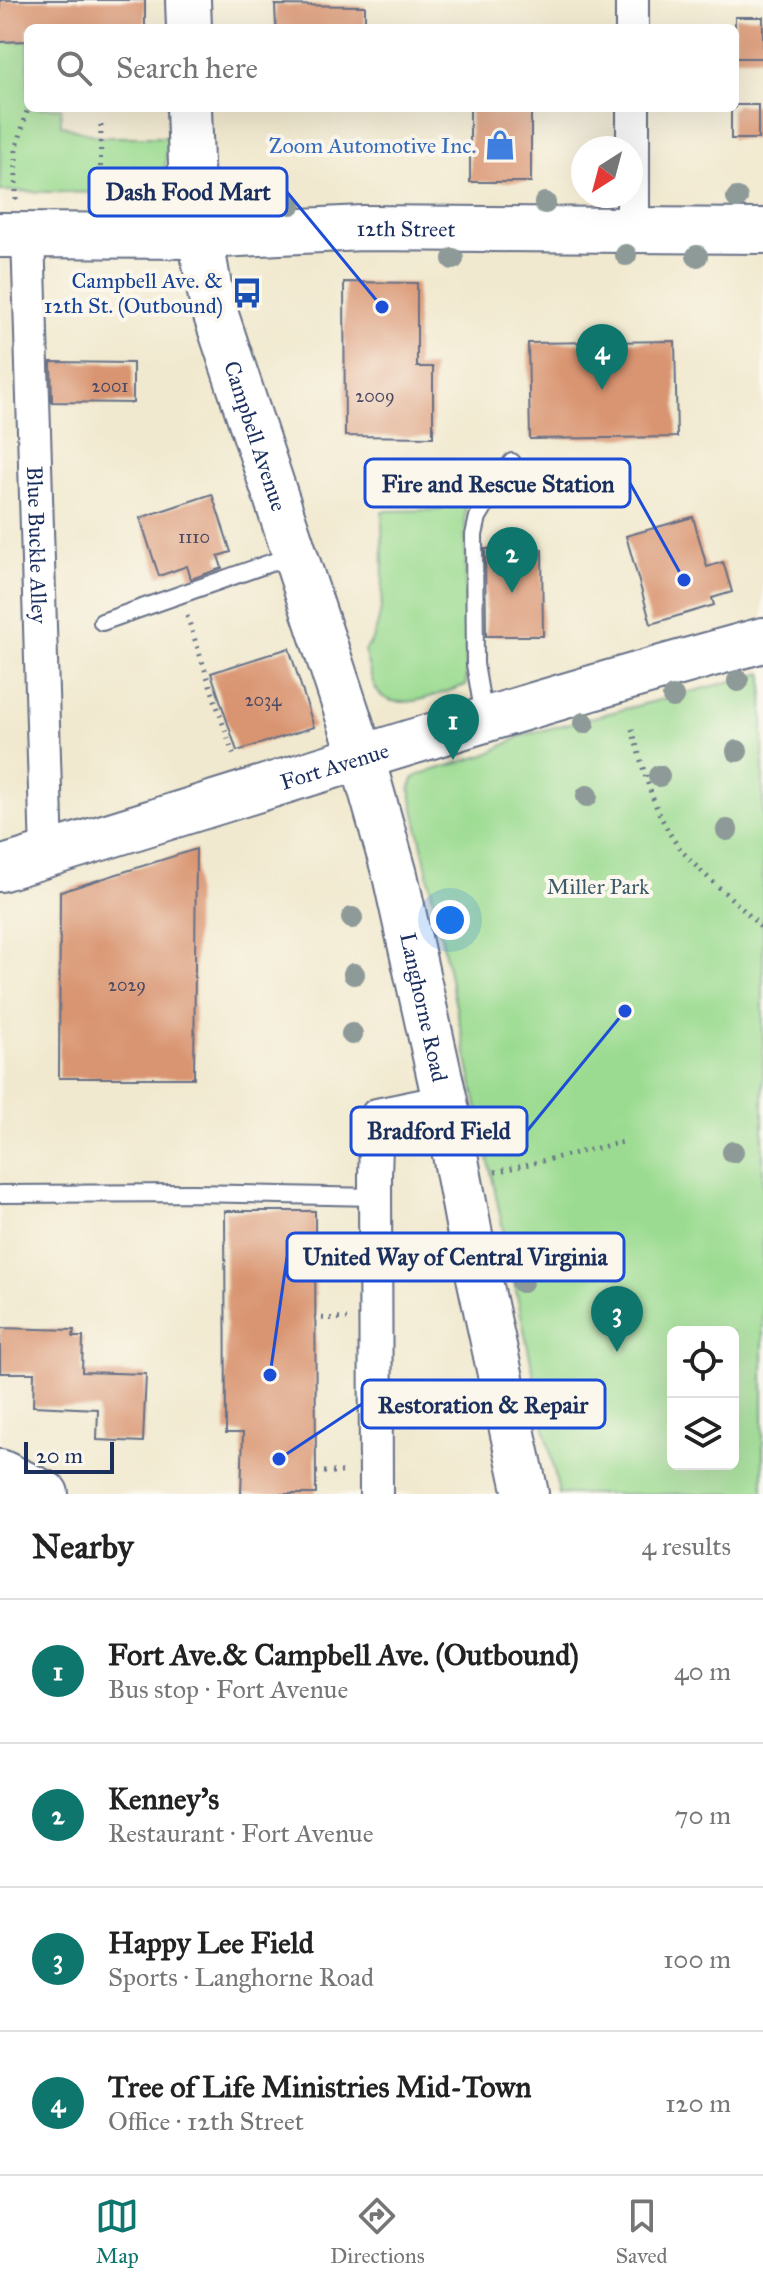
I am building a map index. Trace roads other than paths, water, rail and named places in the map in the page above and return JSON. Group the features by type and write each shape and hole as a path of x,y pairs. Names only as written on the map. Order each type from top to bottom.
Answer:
{"main road":[{"path":"188,0 189,24"},
{"name":"Campbell Avenue","path":"189,112 192,191 212,303 362,758"},
{"name":"12th Street","path":"15,223 200,236 363,228 763,231"},
{"name":"Fort Avenue","path":"0,869 329,765 362,758 763,640"},
{"name":"Langhorne Road","path":"362,758 395,875 526,1494"},
{"path":"0,1472 46,1494"}],"street":[{"path":"632,0 632,24"},
{"path":"633,112 633,229"},
{"name":"Blue Buckle Alley","path":"15,223 47,855"},
{"path":"376,1494 377,1115 445,1101"}],"lane":[{"path":"485,720 475,664 474,535 478,517 512,462"},
{"path":"102,622 293,555"},
{"path":"0,1194 193,1193 375,1197"}],"place":[{"name":"Zoom Automotive Inc.","path":"500,145"},
{"name":"Campbell Ave. & 12th St. (Outbound)","path":"247,293"},
{"name":"Dash Food Mart","path":"382,307"},
{"name":"Tree of Life Ministries Mid-Town","path":"602,390"},
{"name":"Fire and Rescue Station","path":"684,580"},
{"name":"Kenney's","path":"512,593"},
{"name":"Fort Ave.& Campbell Ave. (Outbound)","path":"453,760"},
{"name":"Bradford Field","path":"625,1011"},
{"name":"Happy Lee Field","path":"617,1352"},
{"name":"United Way of Central Virginia","path":"270,1375"},
{"name":"Restoration & Repair","path":"279,1459"}],"park label":[{"name":"Miller Park","path":"598,886"}]}
